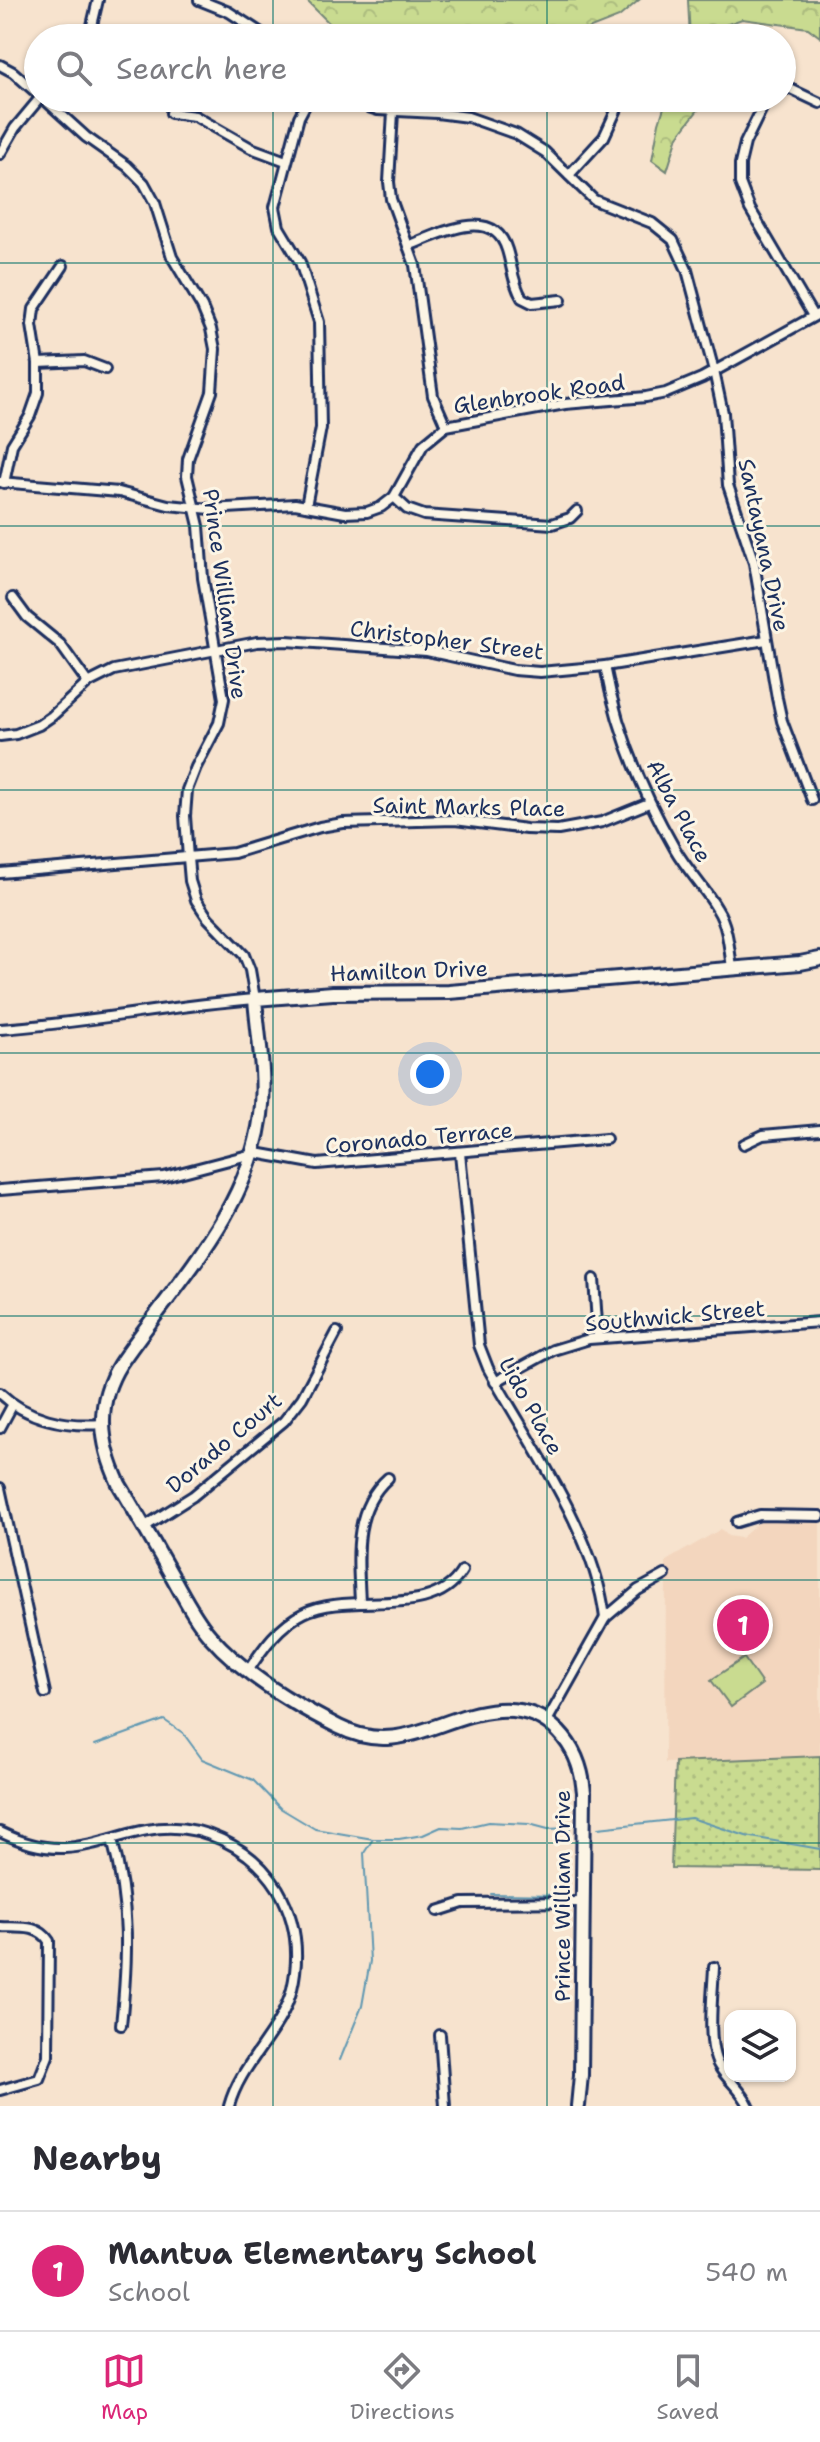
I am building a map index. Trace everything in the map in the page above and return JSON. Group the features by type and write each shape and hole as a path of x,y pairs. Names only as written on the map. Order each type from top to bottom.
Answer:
{"street":[{"path":"92,24 98,0"},
{"path":"199,0 229,12 247,24"},
{"name":"Prince William Drive","path":"0,65 24,82"},
{"path":"796,92 820,103"},
{"path":"0,154 28,112"},
{"name":"Prince William Drive","path":"57,112 144,183 155,203 172,257 206,315 213,336 214,370 209,407 186,466 223,688 223,711 187,790 185,816 190,881 196,900 208,918 244,955 250,970 262,1104 251,1154 224,1219 115,1371 104,1402 102,1424 110,1464 201,1624 219,1646 248,1671 339,1727 368,1737 403,1737 498,1710 521,1711 547,1721 570,1745 582,1776 581,2075 578,2106"},
{"path":"302,112 276,196 276,218 285,240 300,262 320,330 321,428 306,506"},
{"path":"393,112 390,191 418,280 433,396 446,426"},
{"name":"Santayana Drive","path":"393,112 451,114 493,125 533,144 594,200 652,223 673,240 687,270 714,371 723,413 728,485 754,563 782,721 812,800"},
{"path":"569,175 604,137 616,112"},
{"path":"760,112 745,143 740,183 750,209 817,315"},
{"path":"171,113 195,116 251,148 286,161"},
{"path":"408,246 466,225 483,226 503,240 522,298 532,303 561,300"},
{"path":"63,266 34,309 32,325 38,363 38,393 34,409 12,445 2,482 119,492 153,502 229,510 284,504 345,513 367,512 381,507 394,497 415,513 438,516 552,524 570,518 577,511"},
{"name":"Glenbrook Road","path":"394,497 423,445 446,426 565,404 655,396 702,378 817,315"},
{"path":"38,363 84,361 105,369"},
{"path":"13,598 27,617 60,644 88,683"},
{"name":"Christopher Street","path":"0,736 16,734 39,725 88,683 122,668 274,640 427,651 523,671 555,672 766,640"},
{"name":"Alba Place","path":"605,666 619,728 649,803 677,854 719,913 732,968"},
{"name":"Saint Marks Place","path":"0,873 234,853 343,823 455,820 558,830 602,822 649,803"},
{"name":"Hamilton Drive","path":"0,1029 72,1023 197,1003 333,993 449,992 820,959"},
{"path":"744,1144 763,1135 820,1130"},
{"name":"Coronado Terrace","path":"0,1190 164,1177 251,1154 268,1153 317,1164 606,1139"},
{"name":"Lido Place","path":"460,1153 476,1328 485,1362 571,1513 600,1590 605,1618"},
{"path":"594,1279 598,1338"},
{"name":"Southwick Street","path":"495,1382 553,1350 598,1338 820,1322"},
{"name":"Dorado Court","path":"144,1527 193,1496 284,1421 302,1398 337,1332"},
{"path":"0,1393 13,1404 40,1417 57,1422 102,1424"},
{"path":"0,1428 13,1404"},
{"path":"360,1602 358,1555 362,1523 372,1494 388,1478"},
{"path":"0,1488 45,1693"},
{"path":"737,1522 760,1515 820,1516"},
{"path":"248,1671 276,1634 293,1619 317,1608 409,1600 436,1594 451,1586 462,1571"},
{"path":"547,1721 605,1618 638,1590 665,1575"},
{"path":"0,1832 34,1845 61,1848 144,1830 167,1828 194,1831 244,1852 263,1869 286,1905 293,1924 296,1952 292,1990 279,2019 236,2085 229,2106"},
{"path":"112,1839 124,1892 128,1931 121,2025"},
{"path":"438,1911 463,1903 582,1902"},
{"path":"0,1927 35,1928 44,1933 49,1941 48,2056 39,2079 0,2090"},
{"path":"714,1967 714,2054 749,2106"},
{"path":"440,2035 445,2106"}],"shaded area":[{"path":"762,1520 820,1521 820,1756 665,1763 666,1561 721,1529 728,1536 741,1538"}],"green space":[{"path":"306,0 639,0 619,17 601,24 330,24"},
{"path":"688,0 820,0 820,37 796,24 742,19 728,24 689,24"},
{"path":"663,112 696,112 678,136 667,171 652,160"},
{"path":"744,1658 762,1684 731,1707 711,1680"},
{"path":"820,1756 820,1870 671,1868 675,1762"}],"waterway":[{"path":"95,1745 164,1720 183,1733 202,1759 253,1780 280,1808 315,1829 373,1839 399,1839 423,1835 441,1827 462,1828 488,1822 529,1824 548,1829 570,1828"},
{"path":"598,1828 691,1818 746,1836 820,1849"},
{"path":"340,2060 362,2006 370,1961 364,1853 373,1839"},
{"path":"491,1894 560,1895"},
{"path":"482,1907 559,1907"}],"place":[{"name":"Mantua Elementary School","path":"743,1625"}]}
